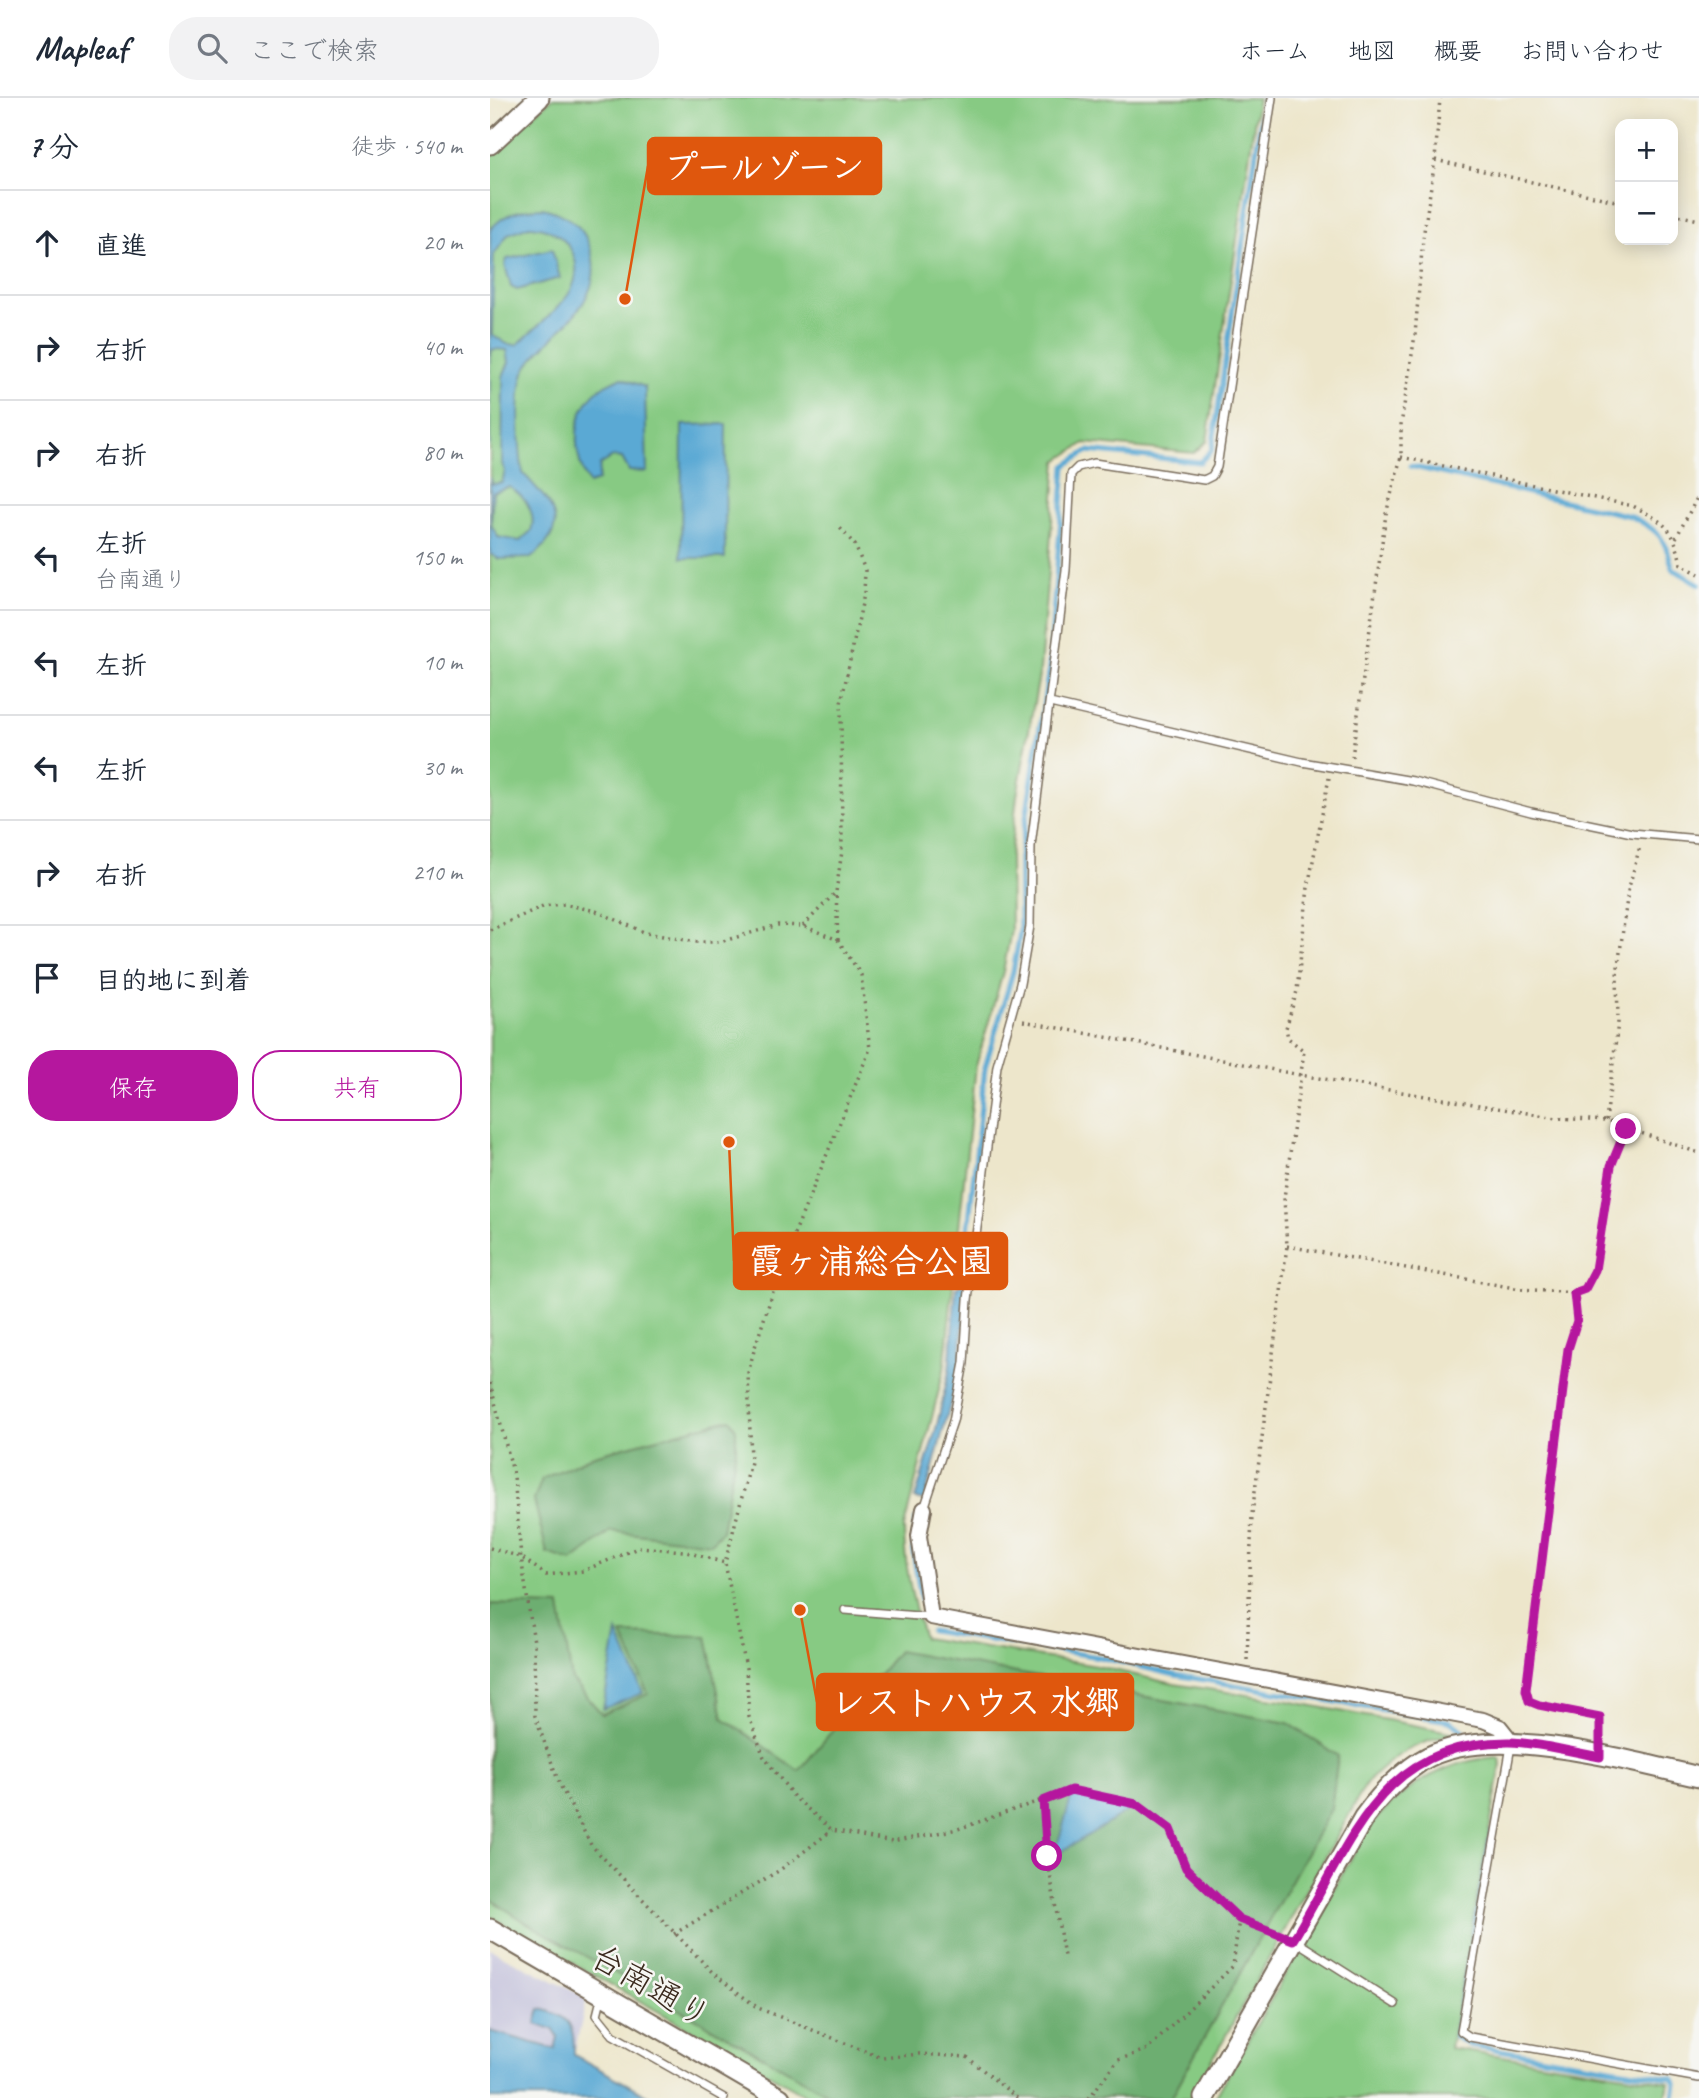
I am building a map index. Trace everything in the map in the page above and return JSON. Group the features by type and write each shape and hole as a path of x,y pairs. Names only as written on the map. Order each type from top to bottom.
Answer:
{"street":[{"path":"490,144 540,98"},
{"path":"924,1509 919,1536 931,1617 1084,1643 1247,1677 1483,1720 1500,1727 1512,1742"},
{"path":"1204,2098 1364,1817 1383,1792 1422,1761 1468,1745 1512,1742 1699,1777"},
{"name":"台南通り","path":"490,1929 780,2098"}],"lane":[{"path":"924,1509 953,1421 964,1363 968,1300 997,1066 1030,926 1031,846 1066,570 1071,474 1078,467 1094,463 1203,480 1212,476 1217,467 1272,98"},
{"path":"1050,703 1231,746 1351,768 1531,812 1644,834 1699,839"},
{"path":"845,1610 931,1617"},
{"path":"1512,1742 1461,2031 1471,2037 1699,2078"},
{"path":"1293,1940 1395,2004"},
{"path":"603,1995 597,2015 612,2035 724,2098"}],"path":[{"path":"1351,768 1386,514 1401,457 1401,425 1415,335 1423,238 1436,160 1440,98"},
{"path":"1436,160 1615,201"},
{"path":"1678,215 1699,220"},
{"path":"1401,457 1633,506 1662,521 1676,538 1681,565 1699,574"},
{"path":"1676,538 1699,494"},
{"path":"840,528 855,545 864,570 864,582 841,703 842,851 836,892 838,940 862,975 870,1049 782,1265 748,1373 751,1462 725,1563 746,1668 749,1717 764,1757 794,1797 832,1830 892,1842 958,1829 1071,1790 1136,1804 1170,1829 1186,1868 1239,1919 1293,1940"},
{"path":"1247,1677 1252,1514 1287,1246 1284,1198 1304,1051 1288,1038 1286,1028 1297,991 1308,887 1331,765"},
{"path":"1606,1122 1618,1022 1617,975 1628,891 1644,834"},
{"path":"803,926 836,892"},
{"path":"490,930 543,906 564,904 596,911 646,933 697,942 720,942 778,925 803,926 838,940"},
{"path":"1010,1019 1300,1075 1557,1118 1606,1122 1699,1153"},
{"path":"1287,1246 1450,1279 1574,1293 1585,1289 1595,1270 1611,1166 1626,1129"},
{"path":"1574,1293 1577,1321 1566,1363 1526,1690 1529,1701 1539,1705 1600,1717 1600,1757"},
{"path":"490,1383 514,1476 521,1557 534,1642 536,1716 559,1783 591,1845 714,1974 758,2008 882,2058 919,2054 967,2057 1017,2098"},
{"path":"490,1548 521,1557 546,1575 583,1572 639,1547 683,1551 725,1563"},
{"path":"1043,1801 1047,1856 1064,1956"},
{"path":"674,1934 780,1870 832,1830"},
{"path":"1089,2098 1118,2060 1148,2049 1233,1966 1239,1919"}],"shaded area":[{"path":"490,1949 587,1998 574,2054 490,2031"}],"green space":[{"path":"553,98 1258,98 1207,441 1194,453 1085,443 1057,461 1040,670 1017,796 1010,857 1011,931 1003,972 976,1066 944,1370 904,1527 905,1556 924,1638 1097,1666 1174,1684 1288,1701 1455,1733 1406,1751 1386,1764 1366,1784 1191,2098 811,2098 490,1916 490,157 506,138"},
{"path":"730,1419 736,1429 736,1449 722,1531 711,1543 611,1531 572,1561 547,1553 534,1500 542,1479 594,1455"},
{"path":"490,1604 560,1606 572,1680 602,1714 648,1694 622,1634 707,1636 723,1718 799,1771 898,1651 1288,1723 1338,1756 1331,1809 1171,2098 836,2098 527,1923 490,1899"},
{"path":"1500,1758 1501,1765 1450,2048 1669,2082 1666,2098 1215,2098 1369,1827 1395,1800 1425,1779 1458,1764"}],"water":[{"path":"543,208 564,216 576,224 585,235 593,259 593,275 584,302 533,359 526,369 521,385 519,424 523,473 549,505 555,524 552,535 531,558 499,559 490,554 490,478 492,484 502,483 505,471 502,464 503,377 509,362 507,350 493,349 490,356 490,230 508,215 521,211","holes":["529,226 553,233 570,248 575,259 574,283 563,302 544,321 517,345 507,344 492,334 494,255 508,234","509,487 525,500 531,512 531,531 520,541 498,537 491,524 493,492"]},
{"path":"552,249 560,278 517,290 511,287 505,265 507,259"},
{"path":"621,378 645,387 647,472 629,471 622,458 613,457 600,465 598,481 589,484 578,453 579,422 593,395 605,385"},
{"path":"726,424 725,558 681,558 682,425"},
{"path":"967,1283 959,1372 924,1501 915,1499 937,1425 949,1371 956,1287"},
{"path":"617,1632 643,1693 603,1709"},
{"path":"1072,1795 1133,1808 1054,1856"},
{"path":"540,2009 558,2015 569,2023 574,2055 652,2098 490,2098 490,2031 555,2049 558,2037 553,2029 536,2024"}],"waterway":[{"path":"962,1289 985,1067 1013,972 1020,932 1020,858 1049,668 1065,466 1088,451 1200,462 1212,450 1264,98"},
{"path":"1410,466 1630,516 1659,536 1667,549 1673,569 1699,584"},
{"path":"915,1520 913,1551 921,1600"},
{"path":"931,1631 1099,1657 1175,1675 1449,1721 1463,1730"},
{"path":"1492,1832 1455,2037 1469,2045 1672,2078 1676,2084 1674,2098"}],"place":[{"name":"プールゾーン","path":"625,299"},
{"name":"霞ヶ浦総合公園","path":"729,1142"},
{"name":"レストハウス 水郷","path":"800,1610"}],"route":[{"path":"1047,1856 1043,1801 1071,1790 1136,1804 1170,1829 1186,1868 1239,1919 1293,1940 1364,1817 1383,1792 1422,1761 1468,1745 1512,1742 1600,1757 1600,1717 1539,1705 1529,1701 1526,1690 1568,1349 1577,1321 1574,1293 1585,1289 1595,1270 1606,1185 1626,1129"}]}
